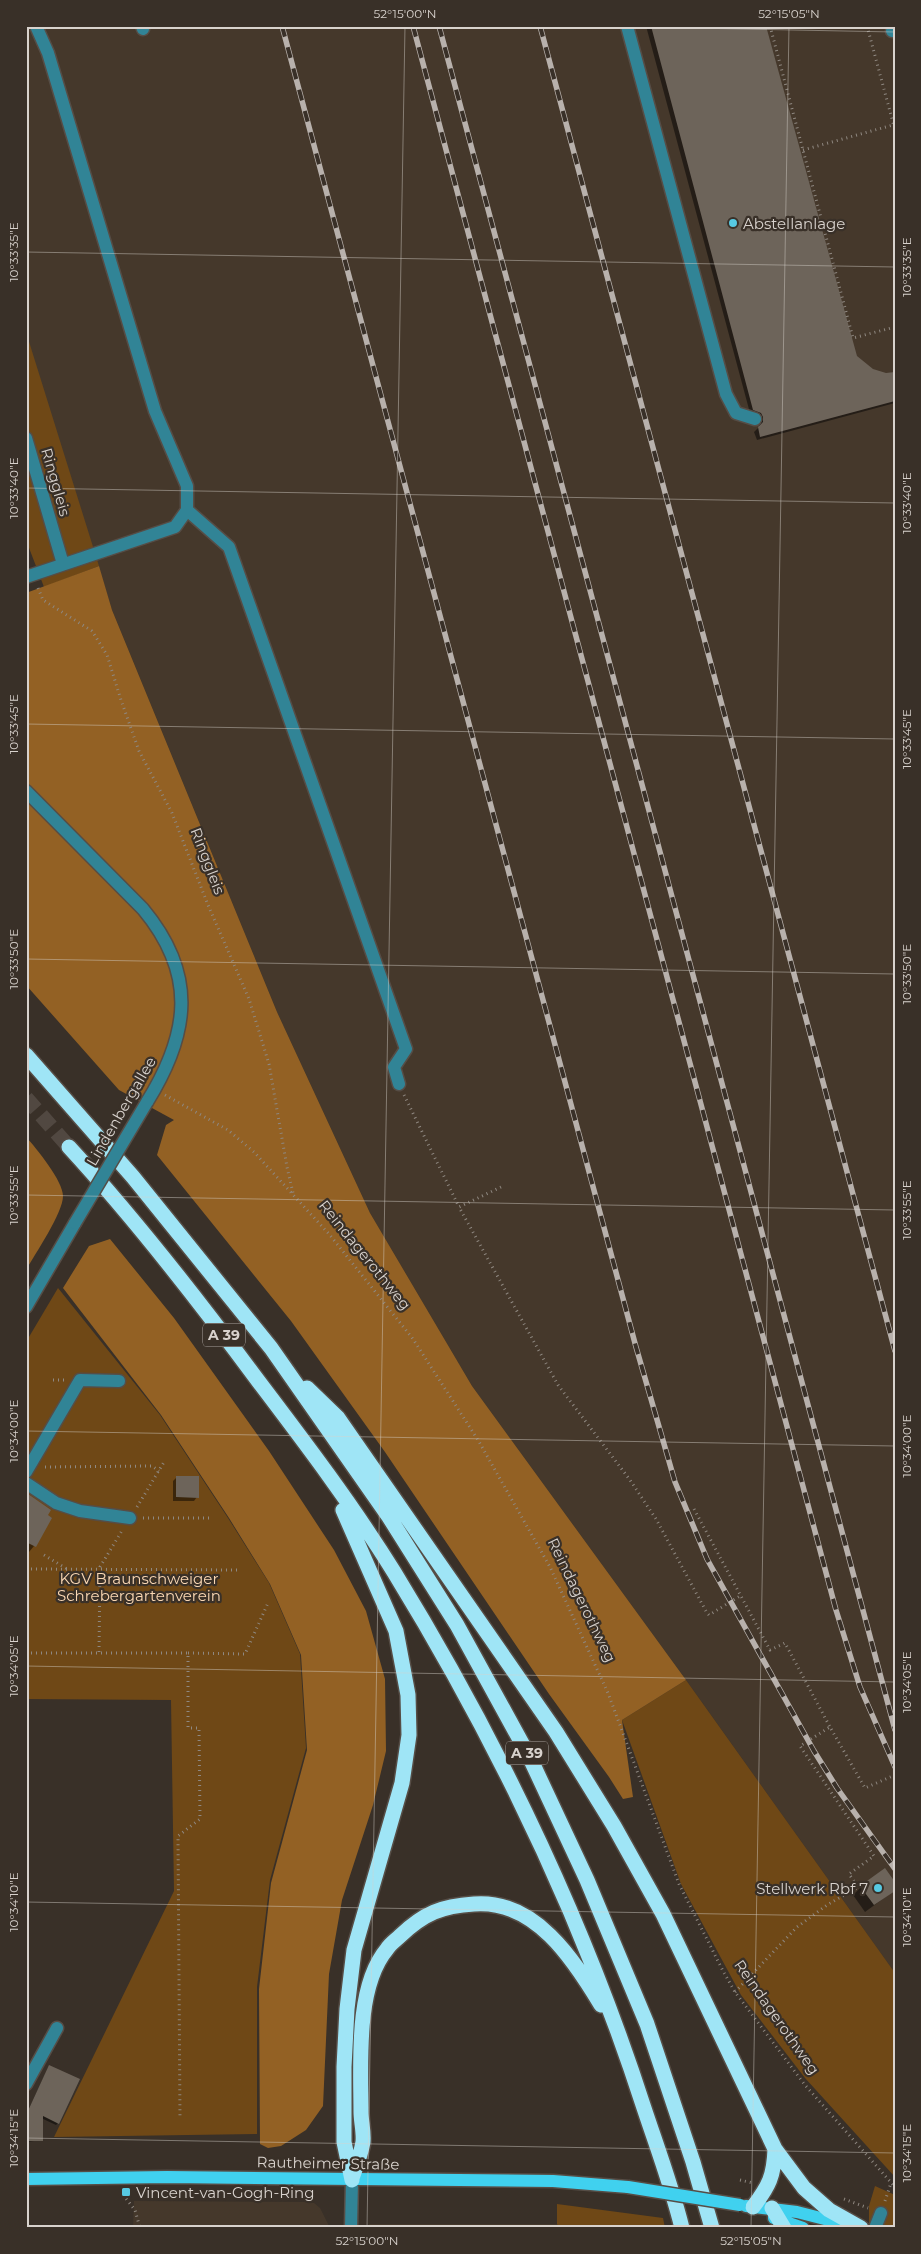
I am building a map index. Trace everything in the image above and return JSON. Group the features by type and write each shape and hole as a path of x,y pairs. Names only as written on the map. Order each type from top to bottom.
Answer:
{"highway":[{"name":"A 39","path":"26,1055 133,1177 293,1378 389,1518 457,1625 530,1758 587,1880 647,2024 693,2162 712,2228"},
{"name":"A 39","path":"69,1147 195,1296 328,1474 392,1570 450,1666 504,1766 585,1946 621,2037 682,2228"},
{"path":"293,1378 317,1396 338,1418 561,1741 614,1826 663,1914 775,2149 804,2188 829,2210 861,2228"},
{"path":"328,1474 396,1631 408,1695 409,1734 402,1783 354,1950 347,2009 344,2067 344,2142 352,2180"},
{"path":"352,2180 363,2142 361,2056 363,2009 373,1974 386,1950 424,1915 450,1905 481,1903 510,1909 536,1923 554,1938 578,1967 621,2037"},
{"path":"775,2149 774,2170 768,2186 756,2207 783,2225"}],"main road":[{"name":"Rautheimer Straße","path":"26,2179 167,2177 553,2181 628,2187 756,2207"},
{"path":"756,2207 861,2228"},
{"path":"783,2225 803,2228"}],"street":[{"path":"30,576 175,526 187,510 187,486 155,412 48,52 36,26"},
{"path":"627,26 726,394 736,413 755,419"},
{"name":"Ringgleis","path":"26,438 64,564"},
{"path":"187,510 229,547 406,1049 394,1067 399,1084"},
{"name":"Lindenbergallee","path":"26,791 143,909 156,925 174,957 182,992 180,1030 174,1049 155,1090 26,1307"},
{"path":"28,1469 80,1380 119,1381"},
{"path":"26,1483 56,1503 80,1511 130,1518"},
{"path":"26,2084 57,2028"},
{"path":"351,2228 352,2180"},
{"path":"874,2228 880,2213"}],"path":[{"path":"770,26 854,338 895,327"},
{"path":"867,26 895,130"},
{"path":"803,150 894,125"},
{"name":"Ringgleis","path":"30,576 44,600 92,631 108,655 139,751 172,814 208,905 249,999 269,1064 287,1168 294,1193"},
{"path":"399,1084 459,1207 558,1385 625,1473 656,1519 707,1613 709,1615 740,1596"},
{"name":"Reindagerothweg","path":"155,1090 228,1130 254,1152 294,1193 413,1339 478,1440 550,1567 608,1693 679,1884 702,1932 735,1992 805,2086 895,2187"},
{"path":"459,1207 500,1187"},
{"path":"99,1652 100,1569 164,1462"},
{"path":"28,1469 152,1466 159,1471"},
{"path":"694,1509 770,1650 785,1643 865,1788 895,1775"},
{"path":"130,1518 213,1518"},
{"path":"44,1555 67,1569"},
{"path":"26,1569 240,1570"},
{"path":"26,1653 245,1654 268,1604"},
{"path":"180,2118 178,1836 200,1819 199,1728 188,1728 188,1654"},
{"path":"735,1992 797,1927 858,1887 849,1874 874,1856 800,1746 830,1727"},
{"path":"123,2195 135,2210 140,2228"}],"shaded area":[{"path":"26,26 895,26 895,1973 686,1680 472,1386 370,1213 277,1012 112,610 26,335"},
{"path":"99,566 112,610 277,1012 370,1213 472,1386 686,1680 622,1720 633,1797 623,1799 549,1694 385,1452 291,1321 157,1155 166,1125 174,1120 119,1090 26,985 26,593"},
{"path":"26,1137 54,1174 59,1182 63,1196 54,1223 26,1270"},
{"path":"110,1239 174,1318 269,1451 334,1550 366,1611 385,1679 386,1751 373,1805 342,1900 329,1974 323,2106 306,2130 281,2146 268,2148 260,2144 259,1989 271,1883 307,1750 301,1655 270,1584 229,1518 161,1415 63,1288 89,1246"},
{"path":"134,2201 308,2202 314,2203 320,2208 330,2228 133,2228"},
{"path":"369,2224 557,2224 559,2228 369,2228"}],"green space":[{"path":"26,332 99,566 44,587 26,540"},
{"name":"KGV Braunschweiger Schrebergartenverein","path":"58,1288 160,1415 269,1583 300,1654 306,1748 270,1880 257,1987 257,2134 54,2137 174,1891 171,1700 26,1699 26,1342"},
{"path":"686,1680 895,1973 895,2177 805,2078 741,1995 681,1884 622,1720"},
{"path":"875,2186 895,2195 895,2228 869,2228 869,2206"},
{"path":"557,2204 663,2218 665,2228 559,2228 557,2224"}],"building":[{"path":"651,26 766,26 857,356 873,369 886,373 895,372 895,401 760,437 758,427 763,422 763,417 761,413 753,410"},
{"path":"176,1476 199,1476 199,1498 176,1497"},
{"path":"28,1494 51,1510 48,1515 52,1518 36,1547 26,1542 26,1498"},
{"name":"Stellwerk Rbf 7","path":"885,1868 895,1882 895,1891 874,1905 860,1886"},
{"path":"49,2065 80,2079 59,2124 43,2116 43,2141 26,2141 26,2115"}],"tunnel":[{"path":"26,1098 69,1147"}],"railway":[{"path":"282,26 636,1347 675,1482 707,1559 814,1751 837,1788 895,1869"},
{"path":"413,26 836,1610 860,1687 895,1767"},
{"path":"439,26 895,1730"},
{"path":"540,26 895,1351"}],"place":[{"name":"Abstellanlage","path":"733,223"},
{"name":"Stellwerk Rbf 7","path":"878,1888"},
{"name":"Vincent-van-Gogh-Ring","path":"126,2192"}]}
